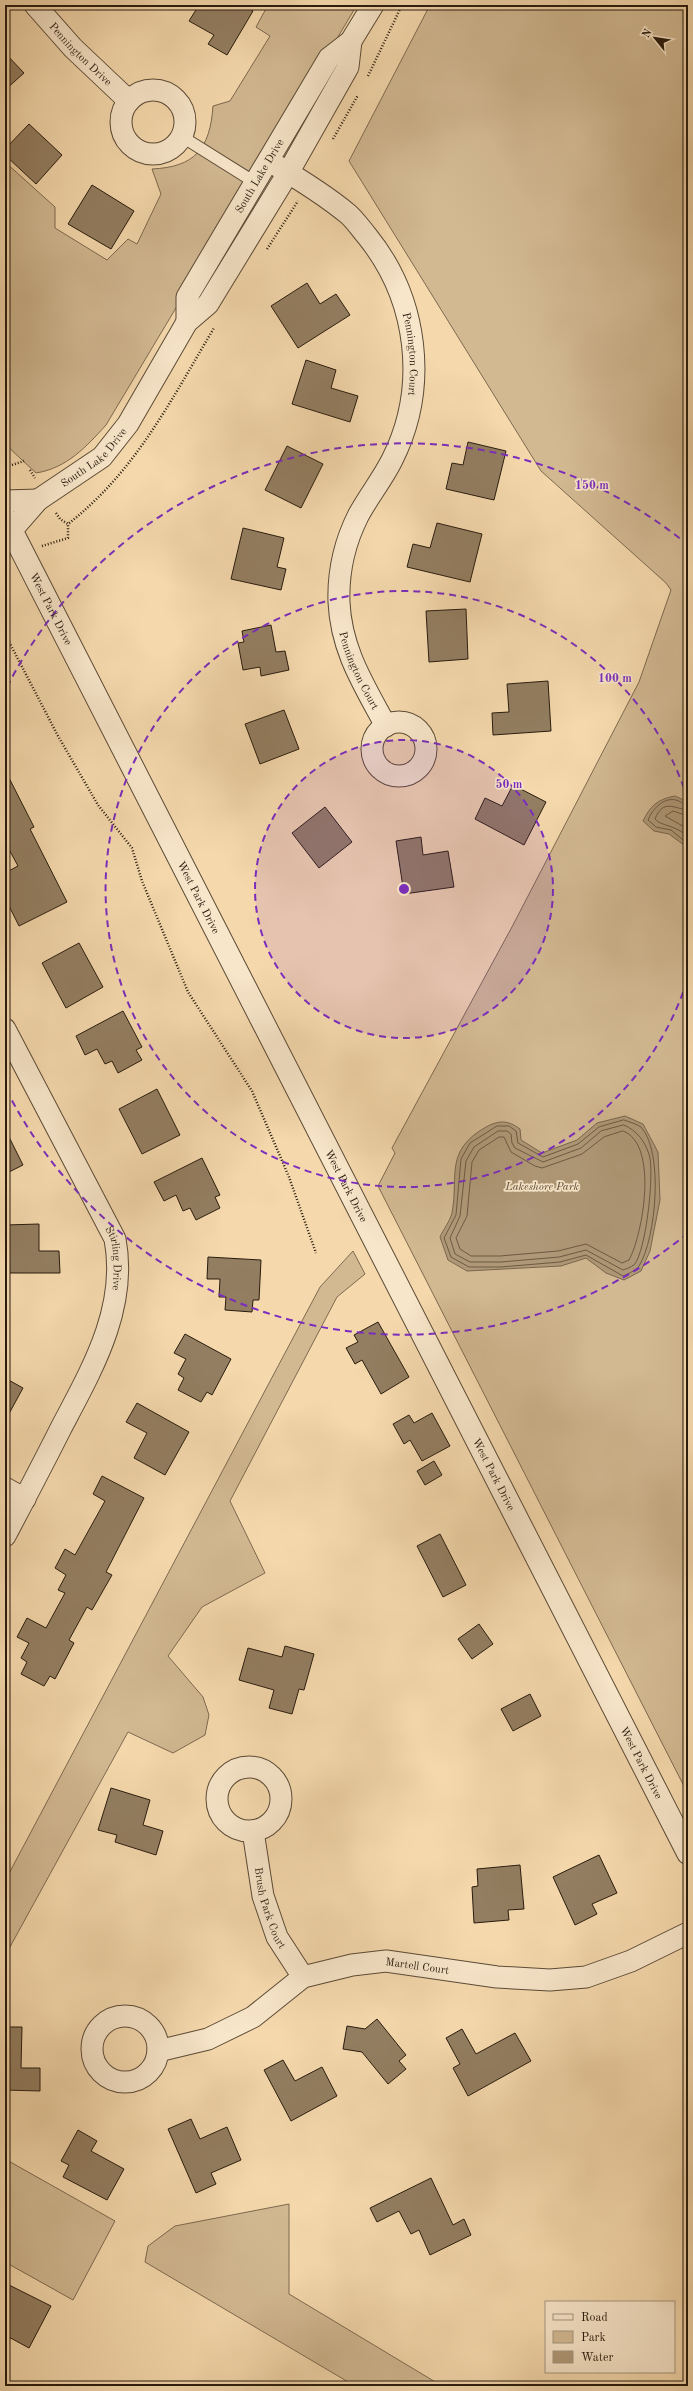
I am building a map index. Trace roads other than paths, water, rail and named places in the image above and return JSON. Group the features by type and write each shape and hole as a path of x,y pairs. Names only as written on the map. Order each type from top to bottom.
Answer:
{"street":[{"name":"Pennington Drive","path":"35,5 72,48 129,101"},
{"name":"South Lake Drive","path":"7,528 38,500 102,457 128,424 187,322 208,304 288,172 348,67 352,41 373,5"},
{"name":"South Lake Drive","path":"187,322 187,297 329,58 352,41"},
{"path":"151,90 166,92 175,98 185,116 185,126 181,136 166,151 156,154 145,153 135,148 127,141 122,126 123,110 136,94 151,90"},
{"name":"Pennington Court","path":"269,161 288,172 348,214 380,253 402,295 412,339 414,365 412,394 404,428 392,460 358,516 352,529 344,557 340,579 339,602 349,657 386,726"},
{"path":"5,501 38,500"},
{"name":"West Park Drive","path":"7,528 688,1853"},
{"name":"Stirling Drive","path":"5,1029 115,1239 118,1267 114,1304 102,1345 5,1536"},
{"path":"5,1488 25,1499"},
{"name":"Brush Park Court","path":"253,1831 265,1903 277,1938 303,1977"},
{"name":"Martell Court","path":"158,2050 208,2039 253,2017 303,1977 352,1965 386,1961 497,1977 550,1980 586,1977 631,1961 688,1933"}],"lane":[{"path":"181,136 256,183"}],"water":[{"path":"675,796 688,802 688,848 669,834 654,831 643,821 655,804 669,797"},
{"path":"625,1116 643,1124 658,1152 660,1200 650,1251 641,1271 624,1280 606,1273 586,1258 561,1266 467,1271 448,1260 440,1237 452,1213 456,1165 459,1155 464,1145 473,1136 486,1127 495,1123 503,1122 516,1126 520,1129 521,1140 542,1153 577,1140 597,1123"}],"park label":[{"name":"Lakeshore Park","path":"542,1186"}]}
